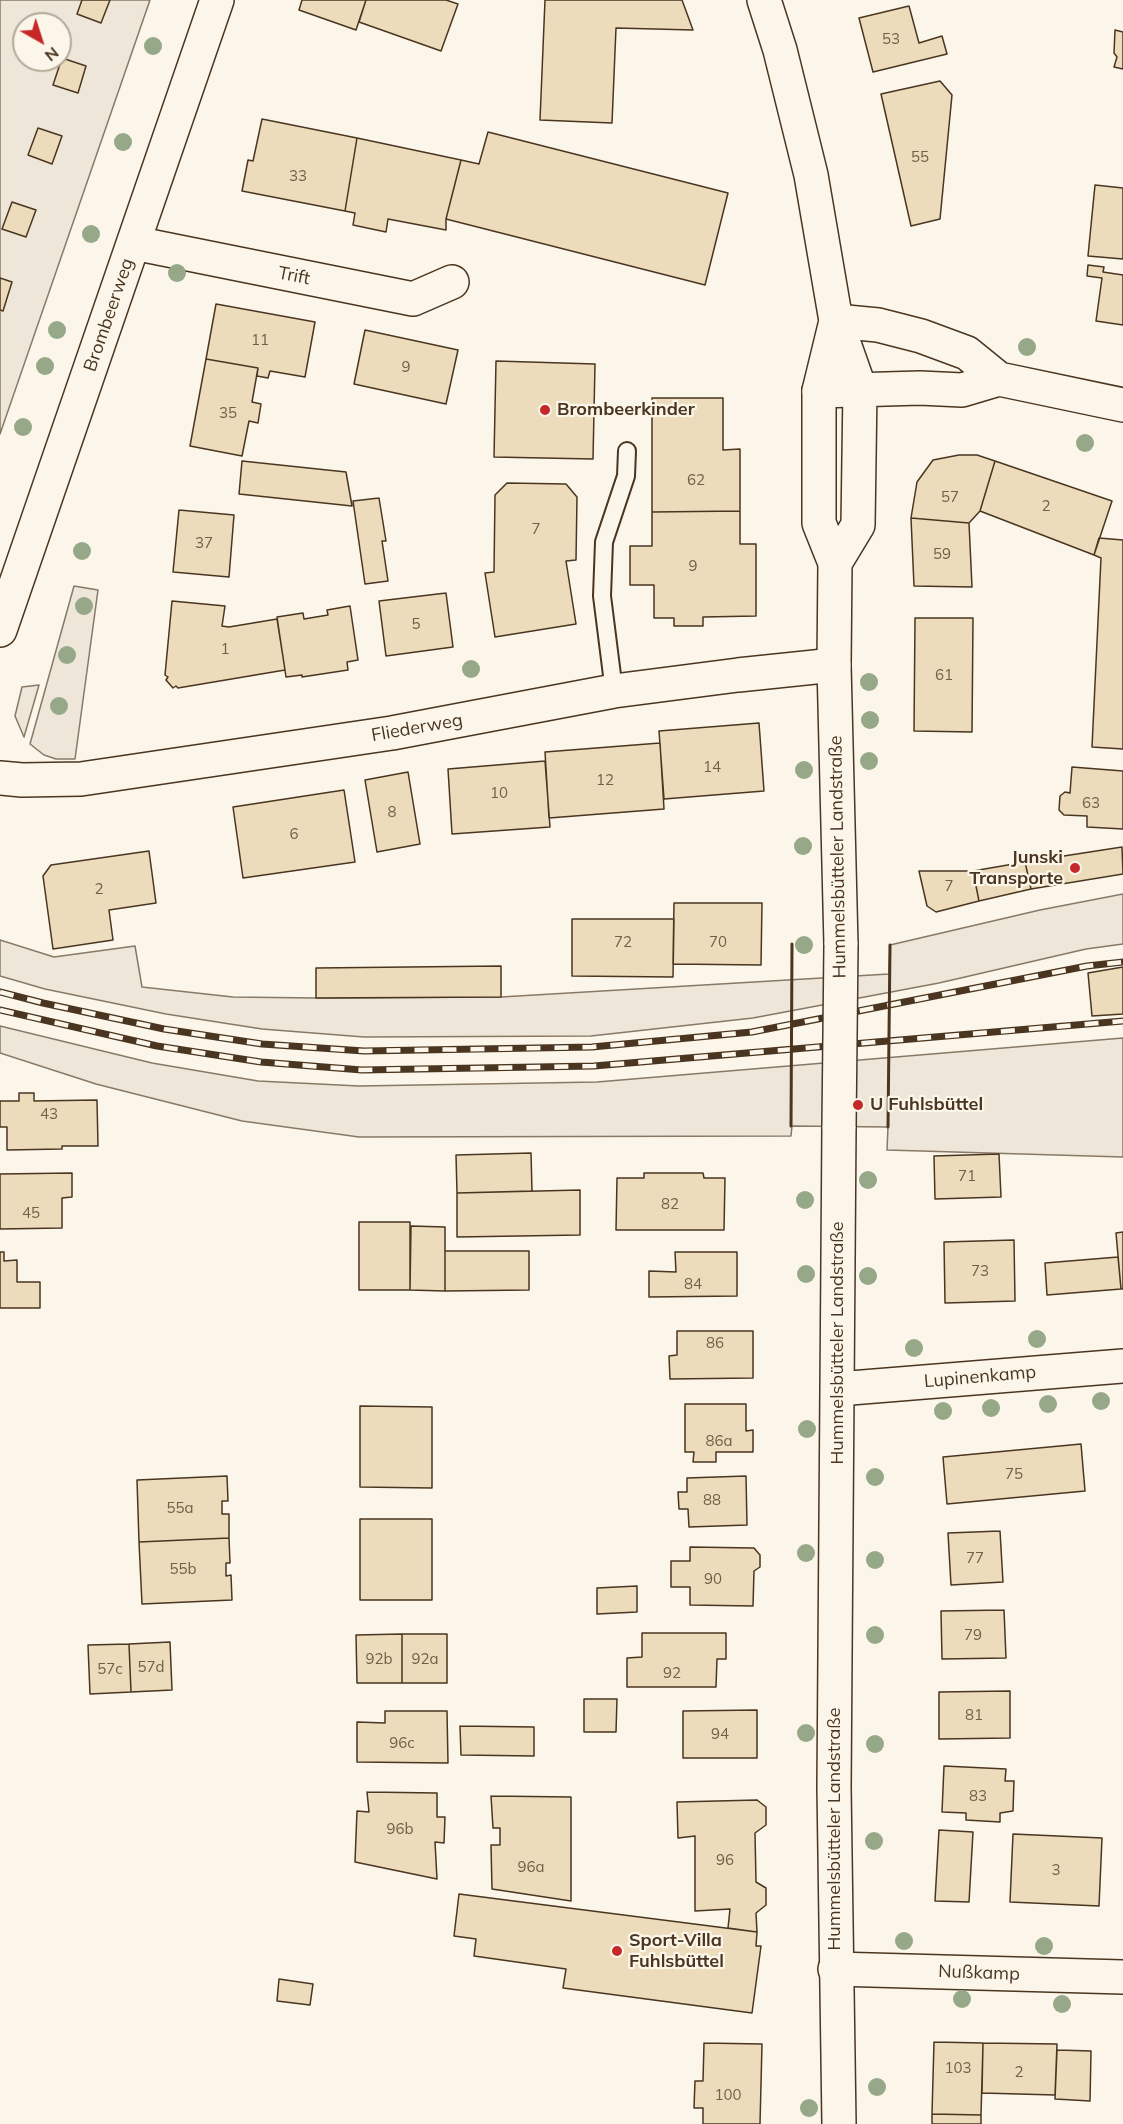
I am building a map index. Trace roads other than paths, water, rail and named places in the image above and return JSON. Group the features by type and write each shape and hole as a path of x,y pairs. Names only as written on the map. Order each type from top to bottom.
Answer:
{"main road":[{"name":"Brombeerweg","path":"0,630 217,0"},
{"name":"Hummelsbütteler Landstraße","path":"764,0 780,50 811,175 836,321 860,389 858,525 835,563"},
{"name":"Trift","path":"134,243 413,299 452,282"},
{"name":"Hummelsbütteler Landstraße","path":"836,321 819,391 819,523 835,563 834,665 841,945 834,1787 839,2124"},
{"path":"836,321 878,326 940,343 967,353 999,379 1123,405"},
{"path":"819,391 920,388 962,390 999,379"},
{"name":"Fliederweg","path":"0,778 22,780 92,777 392,733 614,691 834,665"},
{"name":"Lupinenkamp","path":"838,1389 1123,1366"},
{"name":"Nußkamp","path":"835,1969 1123,1977"}],"lane":[{"path":"614,691 602,596 604,542 627,476 627,451"}],"railway":[{"path":"0,992 164,1029 262,1044 364,1051 592,1047 752,1032 1087,966 1123,962"},
{"path":"0,1010 157,1046 261,1062 362,1070 594,1066 1123,1021"}],"place":[{"name":"Brombeerkinder","path":"545,410"},
{"name":"Junski Transporte","path":"1075,868"},
{"name":"U Fuhlsbüttel","path":"858,1105"},
{"name":"Sport-Villa Fuhlsbüttel","path":"617,1951"}]}
